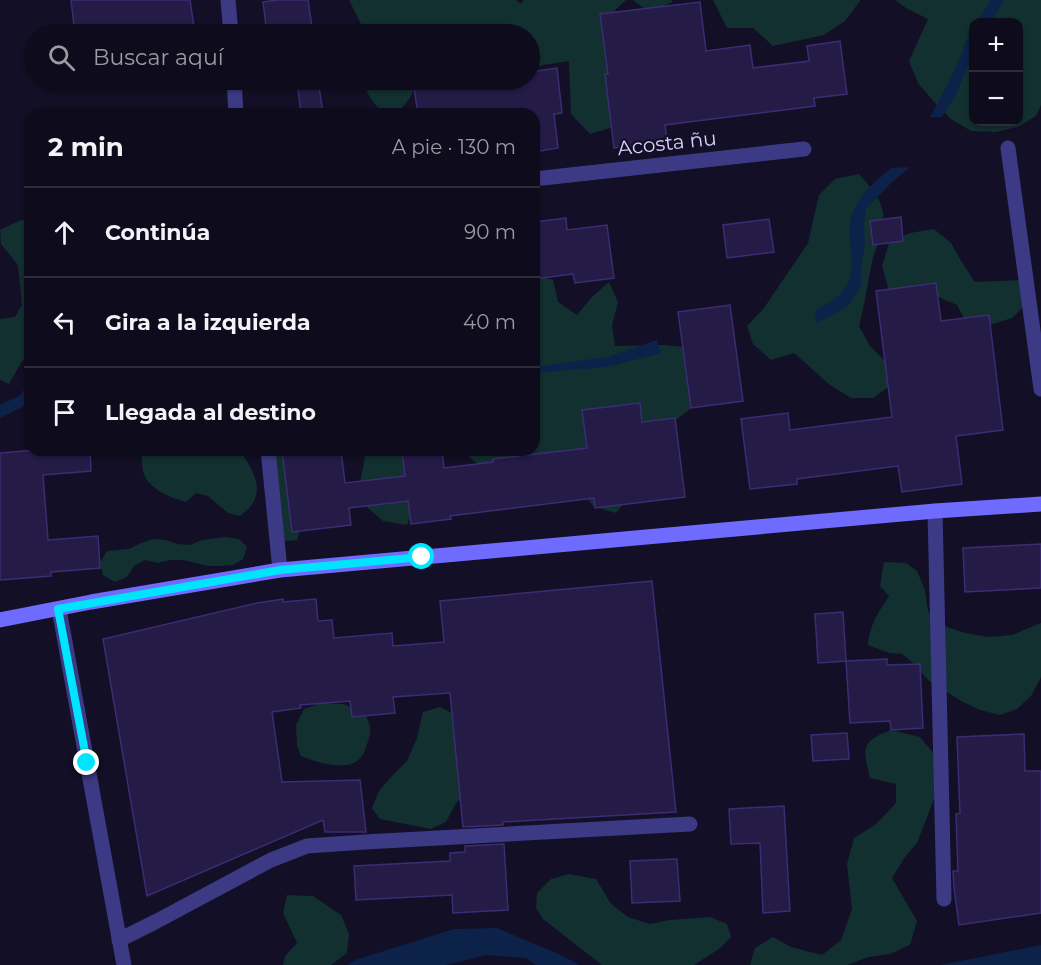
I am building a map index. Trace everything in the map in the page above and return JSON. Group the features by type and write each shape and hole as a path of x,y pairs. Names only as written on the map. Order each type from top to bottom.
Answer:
{"main road":[{"path":"0,620 280,570 935,511 1041,504"}],"street":[{"path":"228,0 230,24"},
{"path":"235,90 236,108"},
{"path":"1008,148 1041,389"},
{"name":"Acosta ñu","path":"540,178 804,149"},
{"path":"269,456 280,570"},
{"path":"935,511 944,899"},
{"path":"58,609 124,965"},
{"path":"119,940 271,860 307,846 690,824"}],"green space":[{"path":"349,0 516,0 521,4 524,0 626,0 611,14 614,127 590,134 571,114 569,61 540,66 540,24 361,24"},
{"path":"633,0 672,0 672,2 649,12"},
{"path":"713,0 860,1 845,21 824,35 773,46 753,28 727,28"},
{"path":"895,0 1041,0 1041,105 1036,116 1023,124 1023,18 969,18 969,126 1020,126 996,132 971,131 951,119 918,83 909,61 928,19"},
{"path":"366,90 414,90 402,108 379,108"},
{"path":"859,174 877,197 883,213 882,230 873,258 859,326 870,346 887,363 891,385 873,398 851,398 830,385 794,353 771,360 753,344 747,326 764,308 808,243 819,195 835,179"},
{"path":"24,220 24,360 9,384 0,380 0,319 15,317 22,305 18,265 1,244 0,230"},
{"path":"934,229 951,243 975,282 1023,280 1028,302 1012,318 990,325 968,326 957,305 936,296 891,299 882,266 889,243 910,233"},
{"path":"540,277 553,280 558,302 577,315 609,282 618,302 612,325 615,346 686,347 702,389 690,409 672,423 648,424 630,409 630,496 616,513 593,506 565,467 479,465 468,456 540,456"},
{"path":"142,456 244,456 254,476 257,492 249,508 240,516 228,513 208,496 196,493 186,502 168,496 151,485 142,468"},
{"path":"270,456 300,456 301,528 297,540 285,541 279,530"},
{"path":"364,456 406,456 415,504 407,525 383,521 366,506 360,482"},
{"path":"226,537 239,539 247,547 243,559 233,565 208,566 183,560 158,563 145,560 134,566 127,577 115,582 103,575 100,562 107,551 129,549 153,539 190,545 202,540"},
{"path":"884,562 906,563 917,571 925,590 928,611 938,624 965,633 988,637 1012,635 1041,623 1041,677 1031,696 1017,709 1000,715 980,710 928,680 902,654 889,653 868,645 872,625 889,596 880,586"},
{"path":"321,703 343,704 364,712 370,725 370,733 364,753 357,761 350,764 333,765 301,756 297,745 296,725 304,709"},
{"path":"440,707 452,713 461,722 469,792 456,803 446,822 431,829 380,819 372,808 379,791 407,761 417,738 423,712"},
{"path":"891,730 920,737 933,753 935,773 934,799 917,843 892,878 917,921 910,945 890,954 869,957 847,965 750,965 755,948 773,937 791,947 822,955 841,940 852,909 847,864 854,838 875,825 896,803 896,784 870,778 865,753 866,747 874,738"},
{"path":"569,874 596,879 611,904 628,917 650,924 710,917 727,924 731,937 719,949 694,965 602,965 543,919 536,908 537,893 551,879"},
{"path":"287,895 313,896 341,915 349,934 347,953 331,965 283,965 285,956 297,943 283,913"}],"water":[{"path":"991,0 1004,0 993,18 980,18"},
{"path":"969,35 969,63 956,95 935,127 926,125 952,75"},
{"path":"911,153 924,155 889,185 866,209 861,286 850,304 815,323 816,310 839,295 850,276 852,266 850,221 858,202 879,179"},
{"path":"657,340 661,353 607,367 540,373 540,366 607,357"},
{"path":"24,389 24,406 0,418 0,405 21,395"},
{"path":"497,928 579,965 536,965 526,958 486,955 446,965 347,965 358,959 454,929"},
{"path":"1041,945 1041,965 941,965"}],"pier":[{"path":"926,117 946,117 935,130 923,126"},
{"path":"910,150 925,152 926,156 914,167 887,168"}],"building":[{"path":"71,0 190,0 194,24 74,24"},
{"path":"308,0 312,24 266,24 263,2"},
{"path":"700,2 706,51 750,45 753,68 809,61 807,46 840,41 847,94 814,98 815,106 665,125 667,141 614,148 600,14"},
{"path":"557,68 562,113 554,114 558,148 540,151 540,108 417,108 414,90 540,90 540,71"},
{"path":"298,90 319,90 322,108 300,108"},
{"path":"901,217 903,241 873,245 870,221"},
{"path":"566,218 567,230 607,225 614,278 575,283 573,274 540,278 540,221"},
{"path":"769,219 774,252 727,258 723,225"},
{"path":"936,283 941,321 989,315 1003,430 956,436 962,484 902,492 898,466 797,479 797,484 750,489 741,419 788,413 790,430 892,417 876,291"},
{"path":"730,305 743,401 691,408 678,312"},
{"path":"640,403 642,422 675,418 685,497 595,508 594,498 450,516 451,519 411,524 408,501 349,508 351,525 292,532 283,456 342,456 345,483 405,476 403,456 443,456 444,468 493,462 493,459 540,456 540,454 587,448 582,410"},
{"path":"24,451 24,456 90,456 91,471 43,475 48,540 98,536 100,568 51,572 51,576 0,580 0,453"},
{"path":"1041,544 1041,588 965,592 963,548"},
{"path":"652,581 676,812 503,822 503,825 463,827 450,693 393,697 395,713 352,717 350,701 300,705 301,708 272,712 282,782 360,780 366,832 325,832 323,820 147,896 103,639 257,603 283,599 283,602 316,599 318,621 332,620 334,638 392,633 393,646 444,642 440,601"},
{"path":"843,612 846,661 818,663 815,614"},
{"path":"887,659 887,665 920,664 923,728 891,730 890,721 850,723 846,661"},
{"path":"847,733 849,759 813,761 811,735"},
{"path":"1024,734 1025,771 1041,771 1041,913 959,925 953,871 958,871 956,814 960,813 957,737"},
{"path":"784,806 790,911 763,913 760,843 731,844 729,809"},
{"path":"504,844 508,910 453,913 452,895 356,900 354,866 450,861 450,853 465,852 465,846"},
{"path":"677,859 680,901 632,903 630,861"}],"route":[{"path":"87,763 58,609 280,570 422,557"}]}
